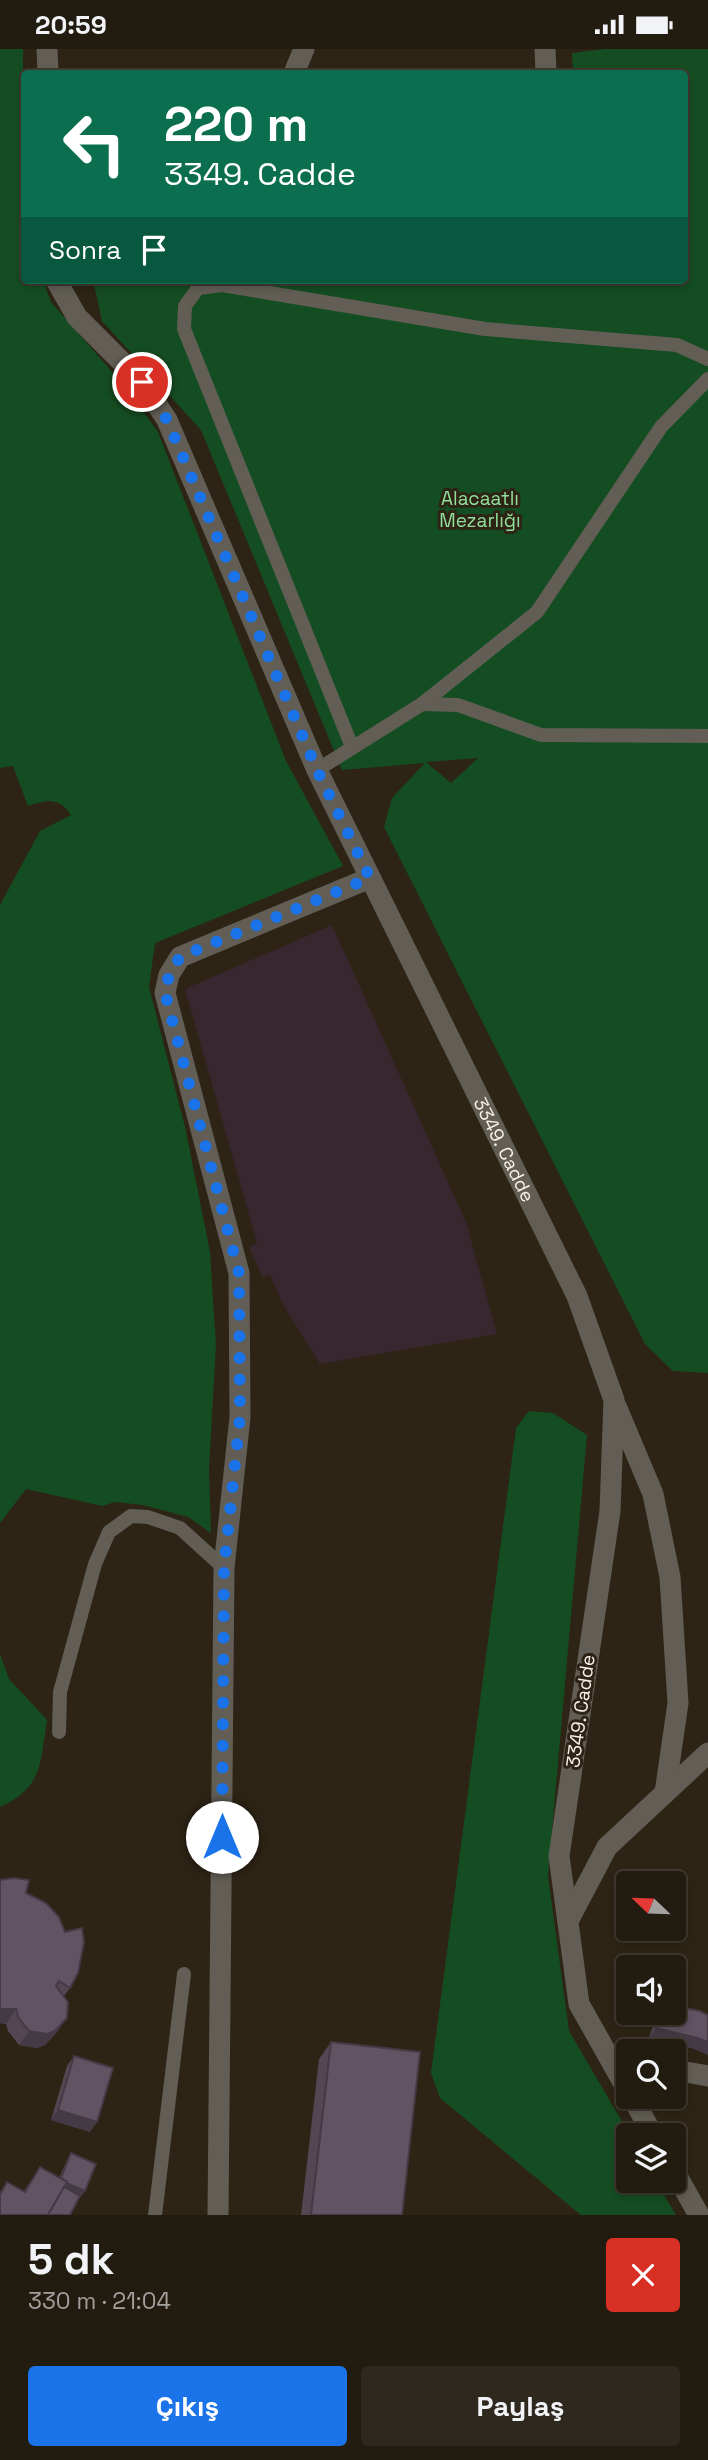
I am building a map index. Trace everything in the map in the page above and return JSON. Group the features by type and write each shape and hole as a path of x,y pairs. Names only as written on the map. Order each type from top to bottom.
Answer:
{"street":[{"path":"47,49 48,70"},
{"path":"295,70 304,49"},
{"path":"545,49 546,70"},
{"name":"3349. Cadde","path":"58,284 77,317 142,382 167,420 317,770 577,1296 614,1400 610,1511 559,1856 579,2004 616,2055"},
{"path":"218,2215 224,1568 240,1417 239,1273 165,993 169,975 180,957 370,878"},
{"path":"614,1400 653,1494 670,1577 678,1703 665,1793"},
{"path":"568,1921 607,1847 707,1757"},
{"path":"686,2072 708,2076"},
{"path":"686,2192 699,2215"}],"lane":[{"path":"352,747 184,329 185,306 198,288 222,285 485,330 677,345 708,359"},
{"path":"317,770 422,704 537,612 661,427 708,379"},
{"path":"422,704 458,705 541,735 708,736"},
{"path":"59,1732 60,1692 95,1564 109,1532 131,1516 148,1517 180,1528 224,1568"},
{"path":"155,2215 184,1974"}],"shaded area":[{"path":"332,925 466,1222 497,1334 320,1364 282,1303 270,1275 263,1278 249,1247 257,1243 185,989"}],"green space":[{"path":"0,49 23,49 21,284 44,284 51,302 128,390 158,432 286,761 343,866 155,943 149,987 185,1127 210,1252 216,1345 209,1468 211,1533 188,1517 143,1505 115,1502 102,1506 26,1489 0,1523 0,905 40,831 71,815 62,805 52,801 28,806 13,766 0,768"},
{"name":"Alacaatlı Mezarlığı","path":"606,49 708,49 708,1373 673,1371 645,1344 384,827 392,798 425,763 342,770 201,430 102,321 94,284 688,284 688,70 573,70 572,53","holes":["478,758 451,783 427,762"]},
{"path":"529,1411 553,1413 587,1435 548,1876 569,2031 623,2123 616,2123 616,2193 663,2193 676,2215 581,2215 440,2098 431,2073 516,1428"},
{"path":"0,1654 9,1679 47,1720 41,1761 32,1782 25,1791 0,1807"}],"building":[{"path":"0,1880 29,1880 26,1893 46,1903 59,1917 65,1932 82,1928 84,1942 78,1973 70,1988 59,1981 56,1986 68,2002 67,2018 55,2031 47,2034 29,2031 18,2017 16,2009 0,2009"},
{"path":"686,2008 700,2011 708,2015 708,2042 698,2038 656,2028 657,2025 686,2025"},
{"path":"331,2042 420,2052 402,2215 311,2215"},
{"path":"74,2056 113,2068 97,2122 58,2110"},
{"path":"71,2153 96,2164 85,2191 61,2178"},
{"path":"40,2167 67,2182 48,2215 0,2215 0,2195 7,2182 25,2192"},
{"path":"64,2187 80,2196 70,2215 48,2215"}],"route":[{"path":"142,382 167,420 317,770 370,878 180,957 169,975 165,993 239,1273 240,1417 224,1568 222,1837"}]}
